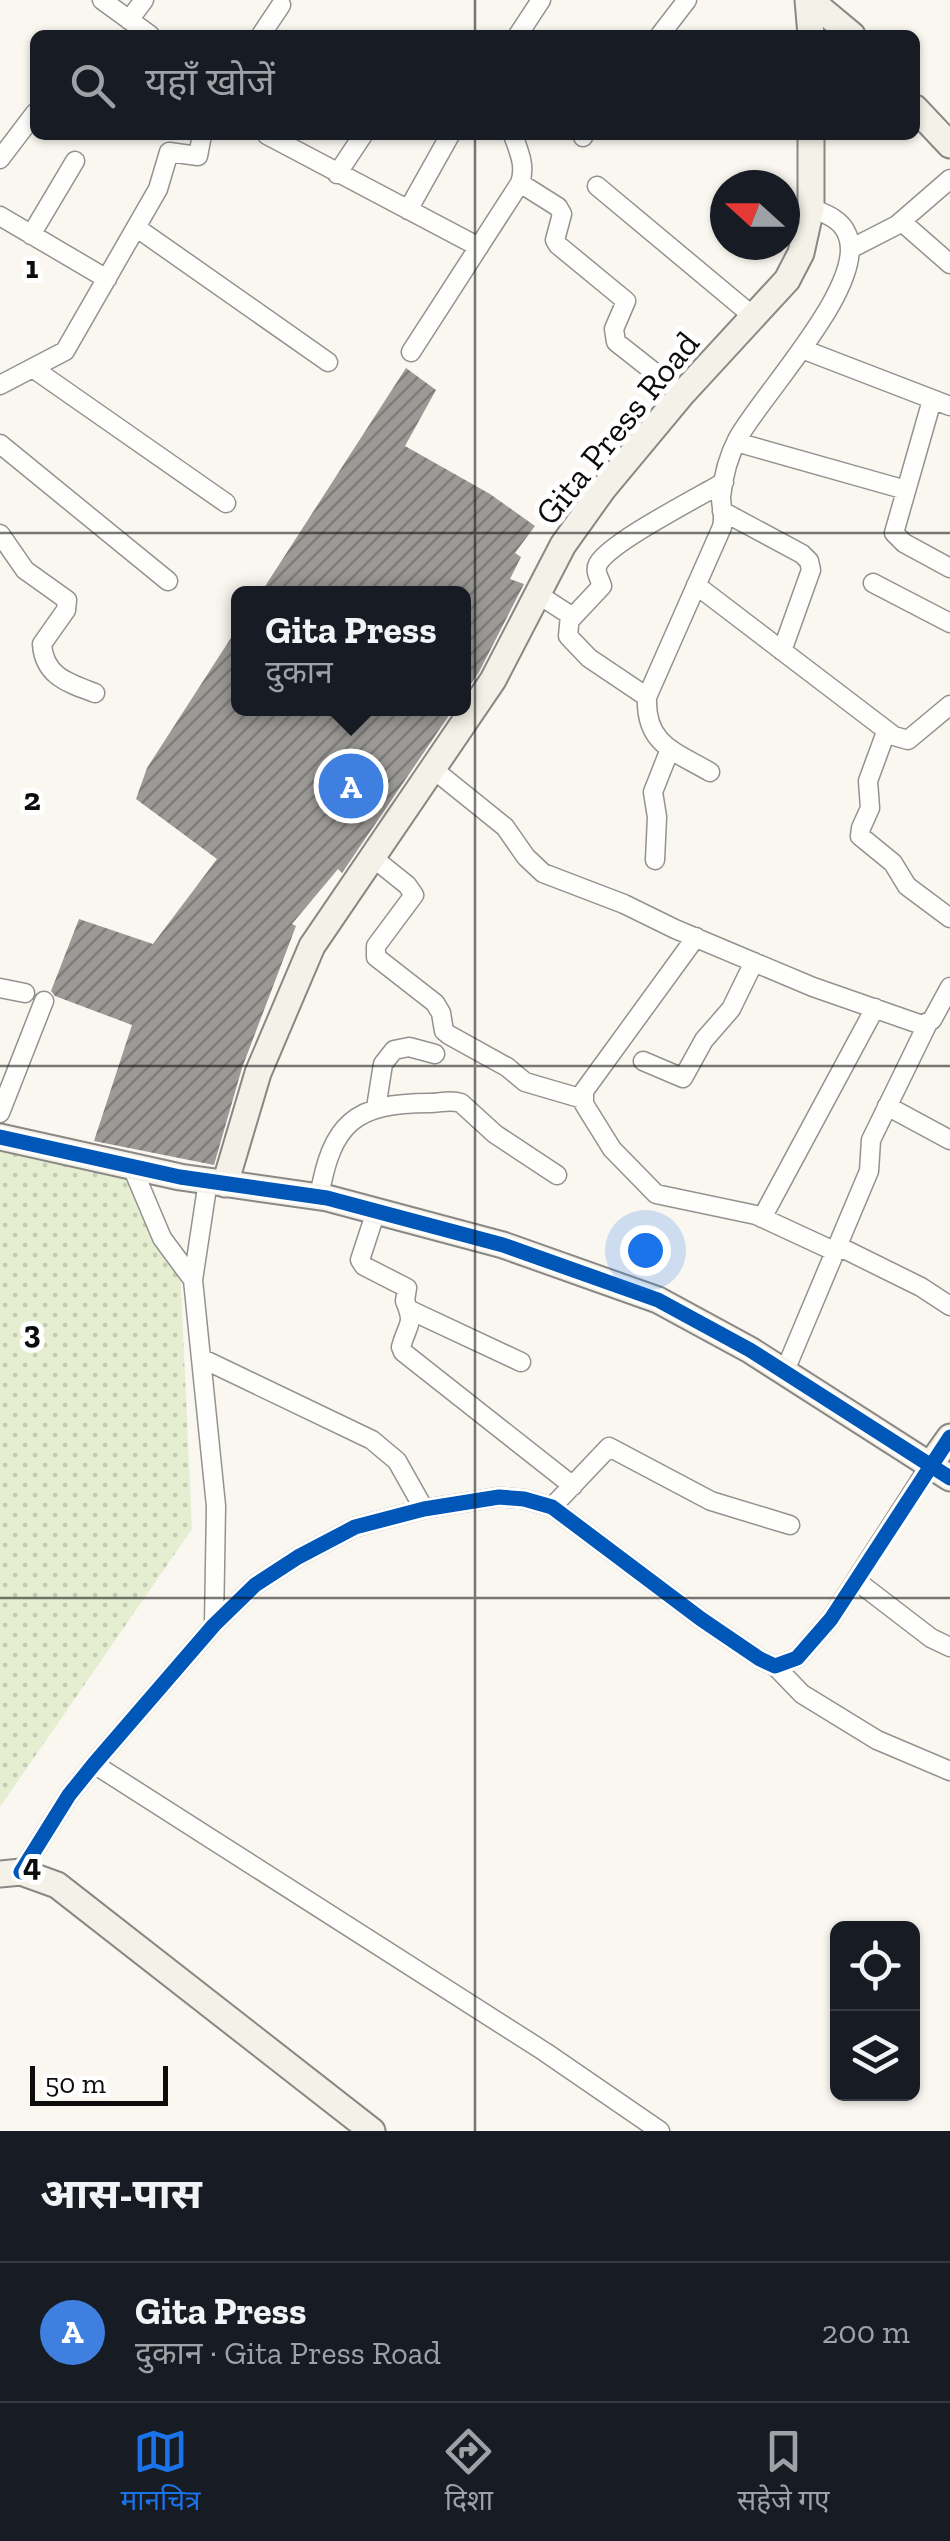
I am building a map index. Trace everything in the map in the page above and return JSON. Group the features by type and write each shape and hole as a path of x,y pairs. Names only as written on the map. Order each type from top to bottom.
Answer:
{"main road":[{"path":"809,0 812,30"},
{"path":"809,0 846,30"},
{"path":"920,113 950,145"},
{"name":"Gita Press Road","path":"471,712 564,545 603,489 682,394 788,280 801,253 812,208 811,140"},
{"name":"Gita Press Road","path":"216,1182 296,977 312,946 468,716"},
{"path":"0,1136 132,1167 318,1197 503,1245 658,1300 750,1350 940,1471 950,1437"},
{"path":"11,1873 57,1884 372,2131"}],"street":[{"path":"102,0 137,29 144,0"},
{"path":"521,30 541,0"},
{"path":"664,30 687,0"},
{"path":"264,30 281,5"},
{"path":"0,159 8,133 30,117"},
{"path":"0,385 65,351 158,189 169,152 198,156 201,140"},
{"path":"277,140 479,246"},
{"path":"337,174 359,140"},
{"path":"408,210 447,140"},
{"path":"411,352 520,183 524,173 515,140"},
{"path":"32,234 76,161"},
{"path":"852,248 902,222 950,179"},
{"path":"520,183 558,207 562,214 556,234 558,245 626,301 614,329 616,342 682,394"},
{"path":"597,186 754,317"},
{"path":"710,772 652,732 646,716 648,697 722,527 726,474 736,442 760,401 824,319 846,272 852,248 846,230 836,219 812,208"},
{"path":"0,216 107,279"},
{"path":"902,222 950,264"},
{"path":"137,228 328,362"},
{"path":"802,349 941,403 906,490 894,533 896,538 950,568"},
{"path":"34,368 226,503"},
{"path":"736,442 906,490"},
{"path":"0,444 168,581"},
{"path":"648,697 582,652 566,632 571,619 602,586 596,571 598,564 620,544 726,474"},
{"path":"722,511 809,561 810,570 782,652"},
{"path":"2,543 26,570 67,600 66,610 42,644 53,674 63,682 94,693"},
{"path":"874,584 950,622"},
{"path":"696,585 886,732 908,740 950,704"},
{"path":"539,594 567,612 571,619"},
{"path":"886,732 868,781 870,808 860,836 893,863 908,886 950,918"},
{"path":"655,860 657,817 653,792 670,748"},
{"path":"433,770 505,827 543,874 624,904 754,962 927,1025"},
{"path":"372,856 407,884 414,895 376,946 376,957 434,1003 442,1013 444,1032 525,1082 582,1099 617,1156 656,1194 762,1218 921,1287 950,1306"},
{"path":"582,1099 584,1090 696,937"},
{"path":"643,1061 683,1078 704,1040 731,1009 754,962"},
{"path":"0,988 25,993"},
{"path":"784,1373 870,1171 870,1140 927,1025 950,988"},
{"path":"0,1113 44,1001"},
{"path":"762,1218 875,1008"},
{"path":"376,1108 383,1064 394,1050 409,1047 435,1054"},
{"path":"318,1197 326,1156 345,1128 376,1108 410,1102 461,1103 495,1134 557,1175"},
{"path":"887,1106 950,1140"},
{"path":"132,1167 162,1238 192,1280"},
{"path":"214,1625 216,1506 192,1280 216,1182"},
{"path":"376,1211 361,1263 402,1283 407,1288 407,1306 412,1310 522,1362"},
{"path":"412,1310 401,1346 407,1357 573,1486"},
{"path":"201,1358 372,1440 397,1461 424,1509"},
{"path":"552,1507 609,1447 712,1501 790,1525"},
{"path":"775,1666 798,1658 940,1471"},
{"path":"11,1873 94,1764 214,1625 255,1585 355,1527 424,1509 498,1497 552,1507 701,1618 760,1660 775,1666 802,1694 876,1740 950,1770"},
{"path":"858,1582 931,1638 950,1647"},
{"path":"94,1764 544,2052 660,2131"}],"green space":[{"path":"0,1152 124,1175 180,1267 192,1529 0,1807"}],"building":[{"path":"406,368 436,390 405,446 490,494 535,526 515,553 521,557 510,579 524,584 471,684 471,586 265,586"},
{"path":"231,638 231,716 449,716 342,873 338,869 292,924 296,926 242,1068 214,1165 94,1141 132,1025 55,996 51,991 79,919 153,944 217,859 136,799 147,768"}],"cycle path":[{"path":"0,1137 180,1177 327,1198 503,1245 658,1300 750,1350 950,1478"},
{"path":"21,1872 69,1795 214,1625 255,1585 355,1527 424,1509 499,1497 552,1507 701,1619 775,1666 797,1658 831,1619 950,1437"}],"place":[{"name":"Gita Press","path":"351,786"}]}
